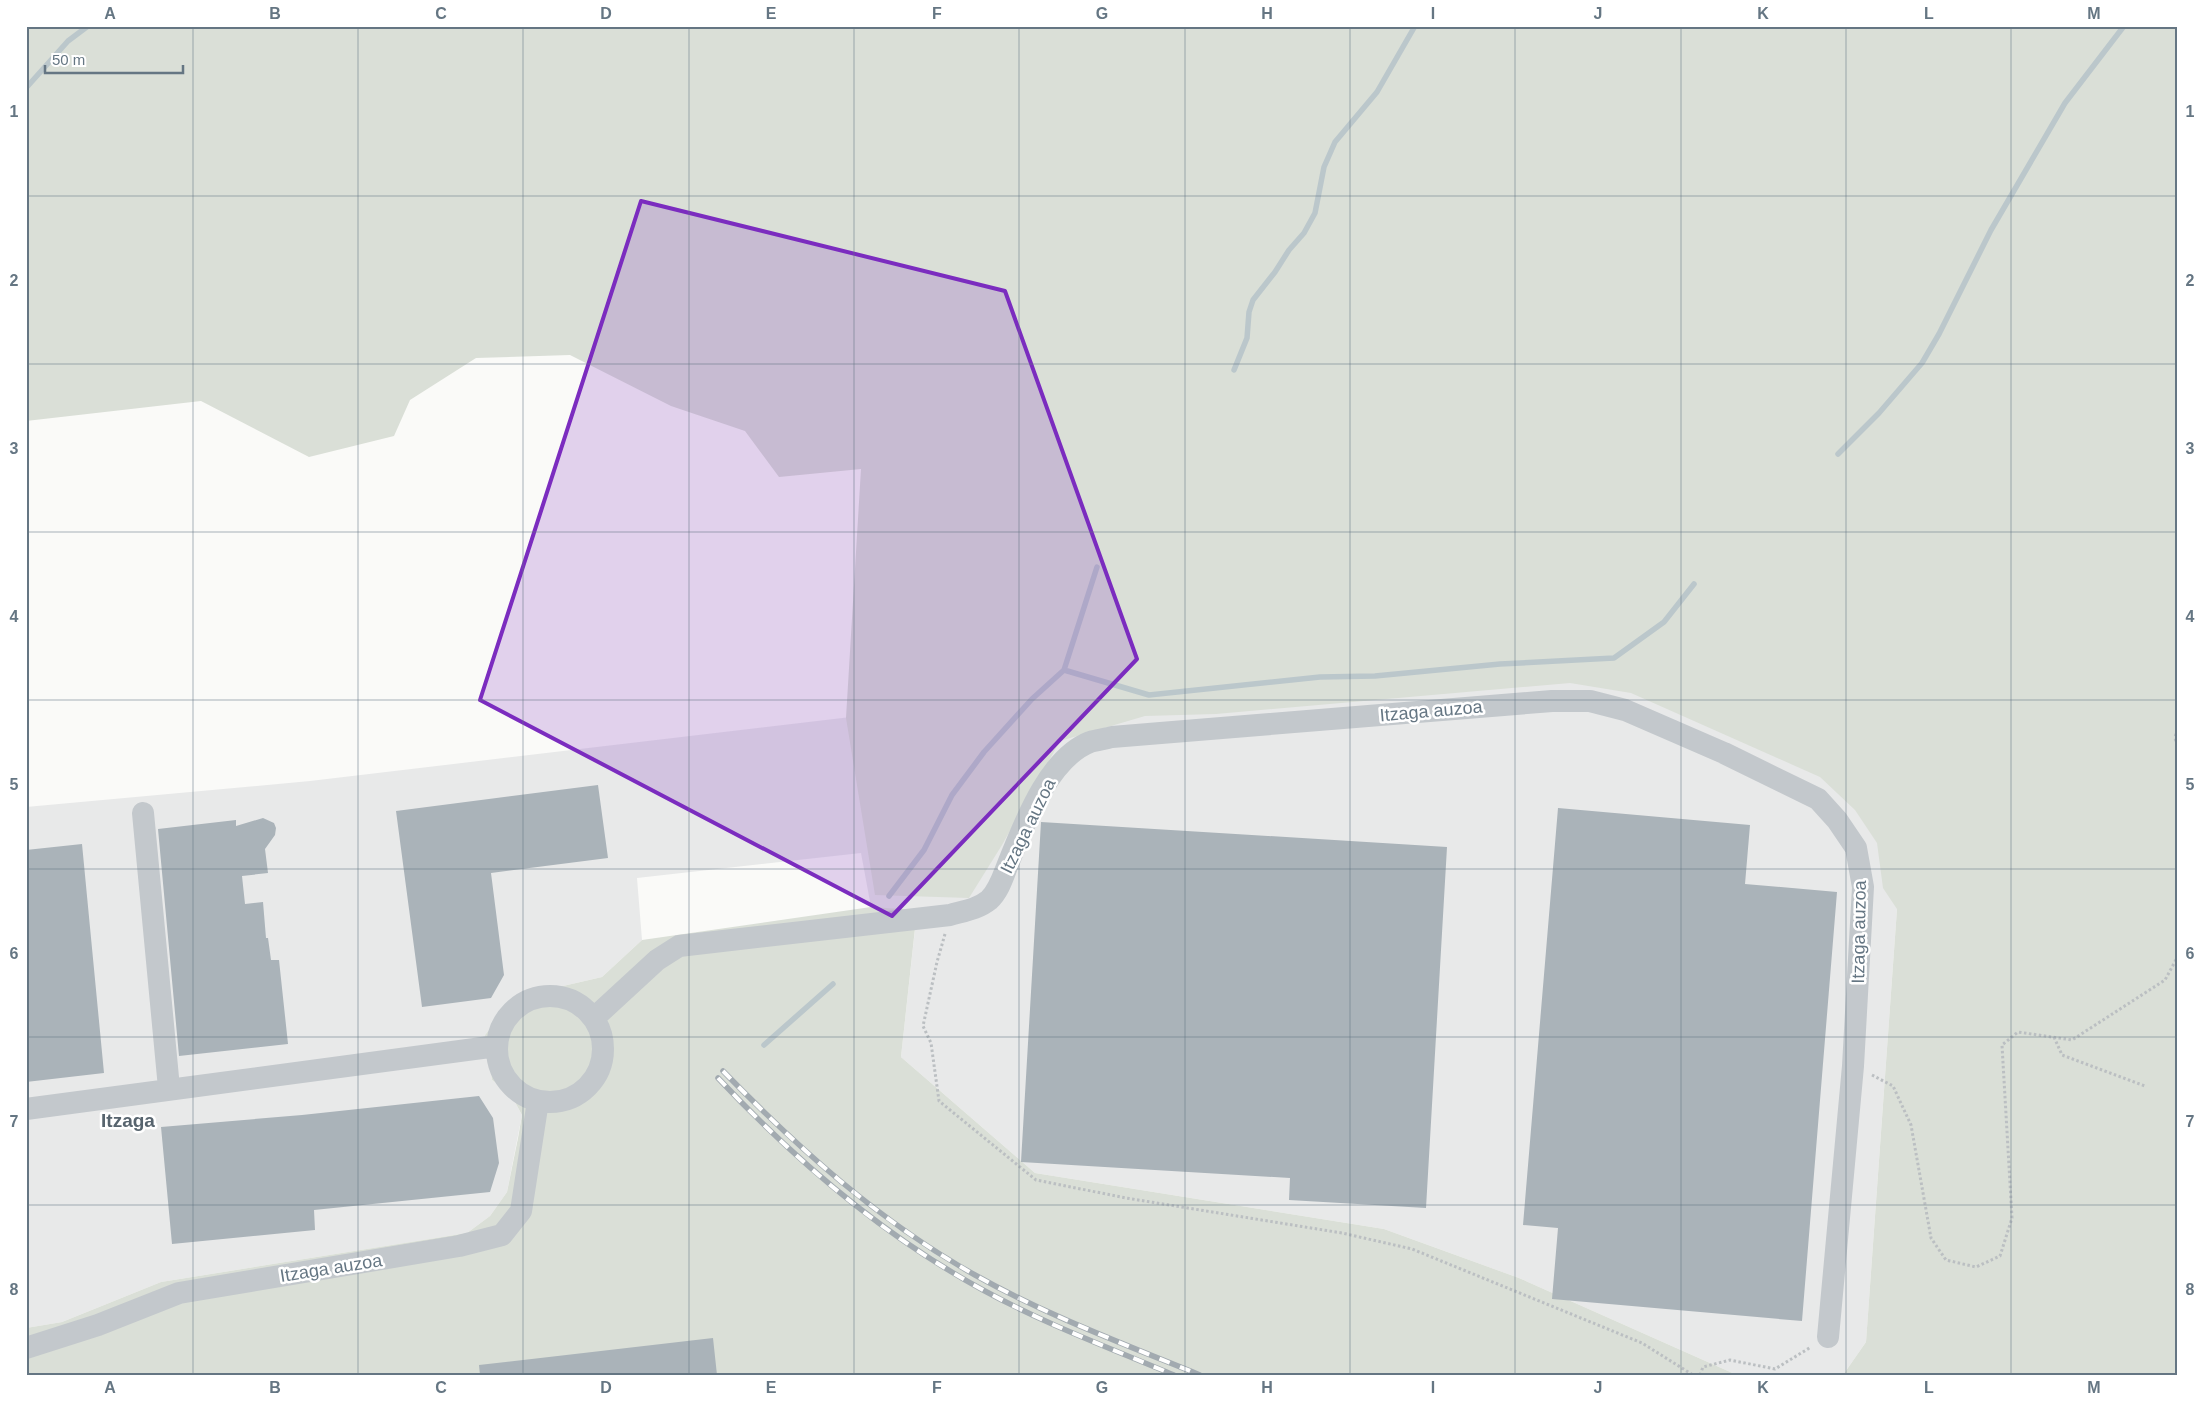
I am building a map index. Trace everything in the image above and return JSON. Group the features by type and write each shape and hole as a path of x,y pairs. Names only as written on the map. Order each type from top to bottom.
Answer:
{"street":[{"name":"Itzaga auzoa","path":"594,1018 657,960 679,946 950,915 972,910 988,900 997,891 1023,827 1052,774 1071,753 1089,742 1112,737 1552,702 1590,701 1625,710 1724,753 1818,799 1838,820 1856,848 1863,887 1853,1066 1828,1337"},
{"path":"143,813 169,1088"},
{"path":"552,996 568,999 583,1006 594,1018 602,1035 604,1053 599,1071 589,1086 574,1097 557,1102 538,1101 524,1096 512,1087 498,1061 497,1046 500,1030 509,1016 521,1004 536,998 552,996"},
{"path":"26,1109 169,1088 497,1046"},
{"name":"Itzaga auzoa","path":"26,1348 98,1325 179,1293 459,1246 502,1234 521,1211 538,1101"}],"path":[{"path":"2178,724 2175,738 2178,748"},
{"path":"950,915 936,962 923,1026 930,1042 939,1100 1036,1180 1126,1198 1342,1234 1412,1250 1642,1344 1693,1375"},
{"path":"1853,1066 1893,1086 1911,1125 1931,1238 1946,1260 1976,1268 2000,1256 2012,1218 2002,1045 2018,1032 2072,1040 2165,980 2178,956"},
{"path":"2053,1037 2062,1055 2145,1086"},
{"path":"1700,1375 1703,1367 1730,1360 1775,1369 1828,1337"}],"highlighted area":[{"path":"641,201 1005,291 1137,659 892,916 480,700"}],"shaded area":[{"path":"26,26 2178,26 2178,1375 1843,1375 1866,1342 1897,909 1883,888 1877,843 1855,810 1820,777 1631,693 1570,683 1216,714 1145,716 1060,741 1002,845 969,898 875,895 846,718 861,469 779,477 745,431 671,406 570,355 476,358 410,400 394,436 309,457 201,401 26,421"},
{"path":"1610,627 1903,825 1866,1342 1843,1375 1737,1375 1519,1278 1384,1229 1035,1173 901,1057 917,911 871,907 861,853 637,878 642,940 602,977 524,995 511,1002 485,1035 492,1080 510,1093 522,1115 507,1192 490,1216 467,1233 161,1282 62,1322 26,1328 26,807 310,781"},
{"path":"871,907 917,910 901,1057 1035,1173 1384,1229 1519,1278 1737,1375 26,1375 26,1328 62,1322 161,1282 467,1233 490,1216 507,1192 522,1115 510,1093 492,1080 485,1035 511,1002 524,995 602,977 642,940"}],"building":[{"path":"598,785 608,858 491,873 504,975 491,998 422,1007 396,811"},
{"path":"1558,808 1750,825 1745,884 1837,892 1802,1321 1552,1299 1558,1228 1523,1225"},
{"path":"263,818 274,823 276,828 275,835 265,849 268,873 242,876 245,904 263,902 266,938 268,938 271,960 279,960 288,1044 179,1056 158,829 236,820 236,826"},
{"path":"1041,822 1447,847 1426,1208 1289,1200 1290,1178 1021,1162"},
{"path":"82,844 104,1073 26,1082 26,850"},
{"path":"479,1096 493,1118 499,1163 490,1192 314,1210 315,1230 172,1244 161,1127 302,1115"},
{"path":"713,1338 717,1375 480,1375 479,1365"}],"waterway":[{"path":"26,88 68,41 88,26"},
{"path":"1234,370 1247,338 1249,312 1253,300 1289,250 1304,233 1315,213 1324,167 1335,142 1377,92 1415,26"},
{"path":"1838,454 1879,413 1922,363 1939,334 1991,230 2065,103 2124,26"},
{"path":"889,896 924,850 952,795 984,752 1032,699 1064,670 1097,567"},
{"path":"1064,670 1149,695 1320,677 1375,676 1500,664 1614,658 1664,622 1694,584"},
{"path":"764,1045 833,984"}],"railway":[{"path":"723,1071 811,1156 873,1207 940,1254 1002,1290 1029,1303 1200,1375"},
{"path":"718,1078 809,1167 875,1221 946,1269 1030,1314 1174,1375"}],"district":[{"name":"Itzaga","path":"128,1120"}]}
